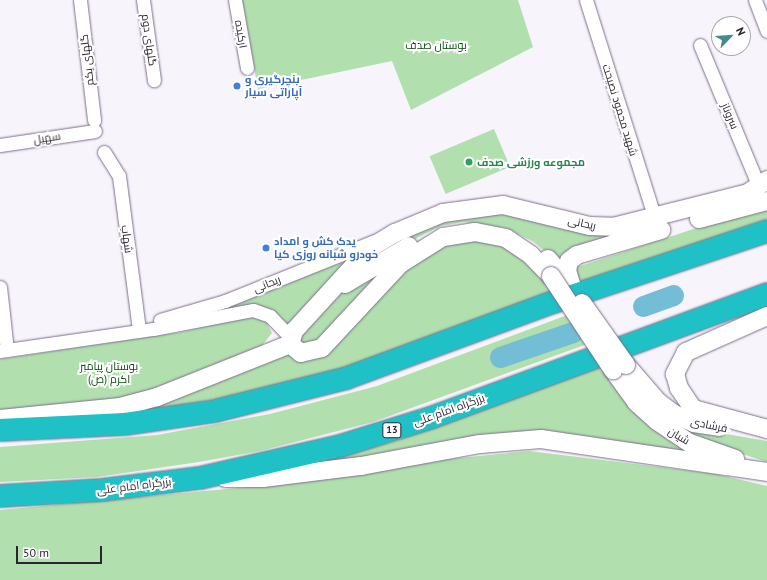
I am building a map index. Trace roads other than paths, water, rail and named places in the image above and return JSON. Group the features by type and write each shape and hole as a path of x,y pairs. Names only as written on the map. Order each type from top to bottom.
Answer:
{"highway":[{"path":"0,430 132,423 215,410 346,378 554,302 767,230"},
{"name":"بزرگراه امام علی","path":"0,496 102,490 200,478 340,446 433,417 767,294"}],"main road":[{"name":"ریحانی","path":"619,367 551,276 531,255 506,238 475,232 443,237 400,264 322,348 301,353 290,340 370,248 395,233 442,213 486,205 512,206 590,226 613,227 655,219 764,189"},
{"path":"619,367 573,289 567,271 569,261 588,250 764,189"},
{"path":"327,296 425,236 470,225 492,226 531,244 573,289"},
{"path":"767,316 686,352 675,374 679,388 693,408 767,429"},
{"path":"0,419 106,408 157,397 290,340"},
{"name":"فرشادی","path":"619,367 674,414 694,423 767,435"},
{"name":"شیان","path":"619,367 644,410 672,432 705,449 767,471"},
{"path":"200,478 263,478 361,466 480,444 541,439 767,471"}],"street":[{"name":"گلهای یکم","path":"80,0 94,125"},
{"name":"گلهای دوم","path":"143,0 154,80"},
{"name":"ارکیده","path":"235,0 247,68"},
{"name":"شهید محمود نصیحت","path":"588,0 655,219"},
{"path":"755,0 767,31"},
{"name":"سروناز","path":"700,46 764,189"},
{"name":"سهیل","path":"0,145 94,125"},
{"name":"شهاب","path":"104,152 119,176 139,331"},
{"name":"ریحانی","path":"139,331 151,322 225,301 395,233"},
{"path":"0,287 4,350"},
{"name":"ریحانی","path":"4,350 139,331 253,310 270,316 290,340"}],"waterway":[{"path":"643,306 673,295"},
{"path":"500,357 573,332"}],"place":[{"name":"پنچرگیری و آپاراتی سیار","path":"237,86"},
{"name":"مجموعه ورزشی صدف","path":"469,162"},
{"name":"یدک کش و امداد خودرو شبانه روزی کیا","path":"266,248"}],"park label":[{"name":"بوستان صدف","path":"436,45"},
{"name":"بوستان پیامبر اکرم (ص)","path":"109,373"}]}
